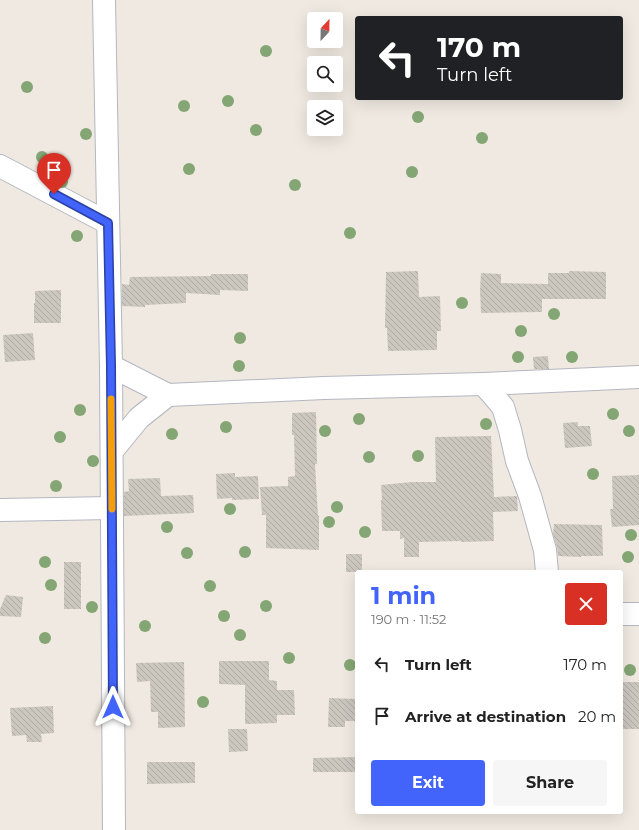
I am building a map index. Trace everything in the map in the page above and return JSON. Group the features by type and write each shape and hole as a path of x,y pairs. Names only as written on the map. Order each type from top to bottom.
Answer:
{"street":[{"path":"104,0 111,366 114,830"},
{"path":"0,166 108,223"},
{"path":"111,366 168,395 639,377"},
{"path":"482,384 503,407 517,461 530,496 545,550 547,570"},
{"path":"112,451 140,418 168,395"},
{"path":"0,510 112,508"},
{"path":"623,614 639,614"}],"building":[{"path":"418,271 419,297 440,296 441,331 437,331 437,350 388,351 387,328 385,328 386,272"},
{"path":"569,271 606,272 606,299 542,299 542,312 481,313 481,273 501,274 501,283 548,284 548,273 569,273"},
{"path":"211,274 248,274 248,291 220,290 220,295 186,293 186,303 145,305 145,307 122,306 122,284 129,285 130,277 211,276"},
{"path":"61,290 61,323 34,323 35,291"},
{"path":"33,333 35,360 5,362 3,335"},
{"path":"548,356 549,369 534,369 533,357"},
{"path":"316,412 317,464 315,464 319,516 319,550 266,548 266,515 262,515 260,487 288,486 288,477 295,476 292,413"},
{"path":"578,422 578,426 590,426 592,446 565,448 563,423"},
{"path":"491,436 494,497 517,496 518,511 493,512 494,541 419,542 419,557 404,557 404,538 400,539 400,531 382,531 381,485 412,482 436,482 435,437"},
{"path":"235,473 235,477 258,476 259,499 217,499 216,474"},
{"path":"639,475 639,525 612,527 610,509 613,509 612,476"},
{"path":"160,478 161,496 193,495 194,513 124,516 124,492 129,491 128,479"},
{"path":"554,524 602,525 603,556 558,556 553,534"},
{"path":"346,554 362,554 362,570 346,572"},
{"path":"64,562 81,562 81,609 64,609"},
{"path":"6,595 23,597 21,617 0,616 0,609"},
{"path":"219,661 269,661 269,680 277,681 277,690 294,690 295,715 277,715 277,723 245,724 245,685 219,684"},
{"path":"184,662 185,727 158,728 158,712 151,712 150,681 137,682 136,663"},
{"path":"623,682 639,682 639,729 623,729"},
{"path":"329,698 355,699 355,721 345,721 345,727 328,727"},
{"path":"53,706 54,733 41,734 42,742 27,742 26,735 12,736 10,708"},
{"path":"228,729 247,729 248,751 229,752"},
{"path":"355,757 355,772 313,772 313,758"},
{"path":"147,762 195,762 195,783 147,784"}],"slow traffic":[{"path":"111,399 112,509"}],"route":[{"path":"54,194 108,223 111,366 113,707"}]}
